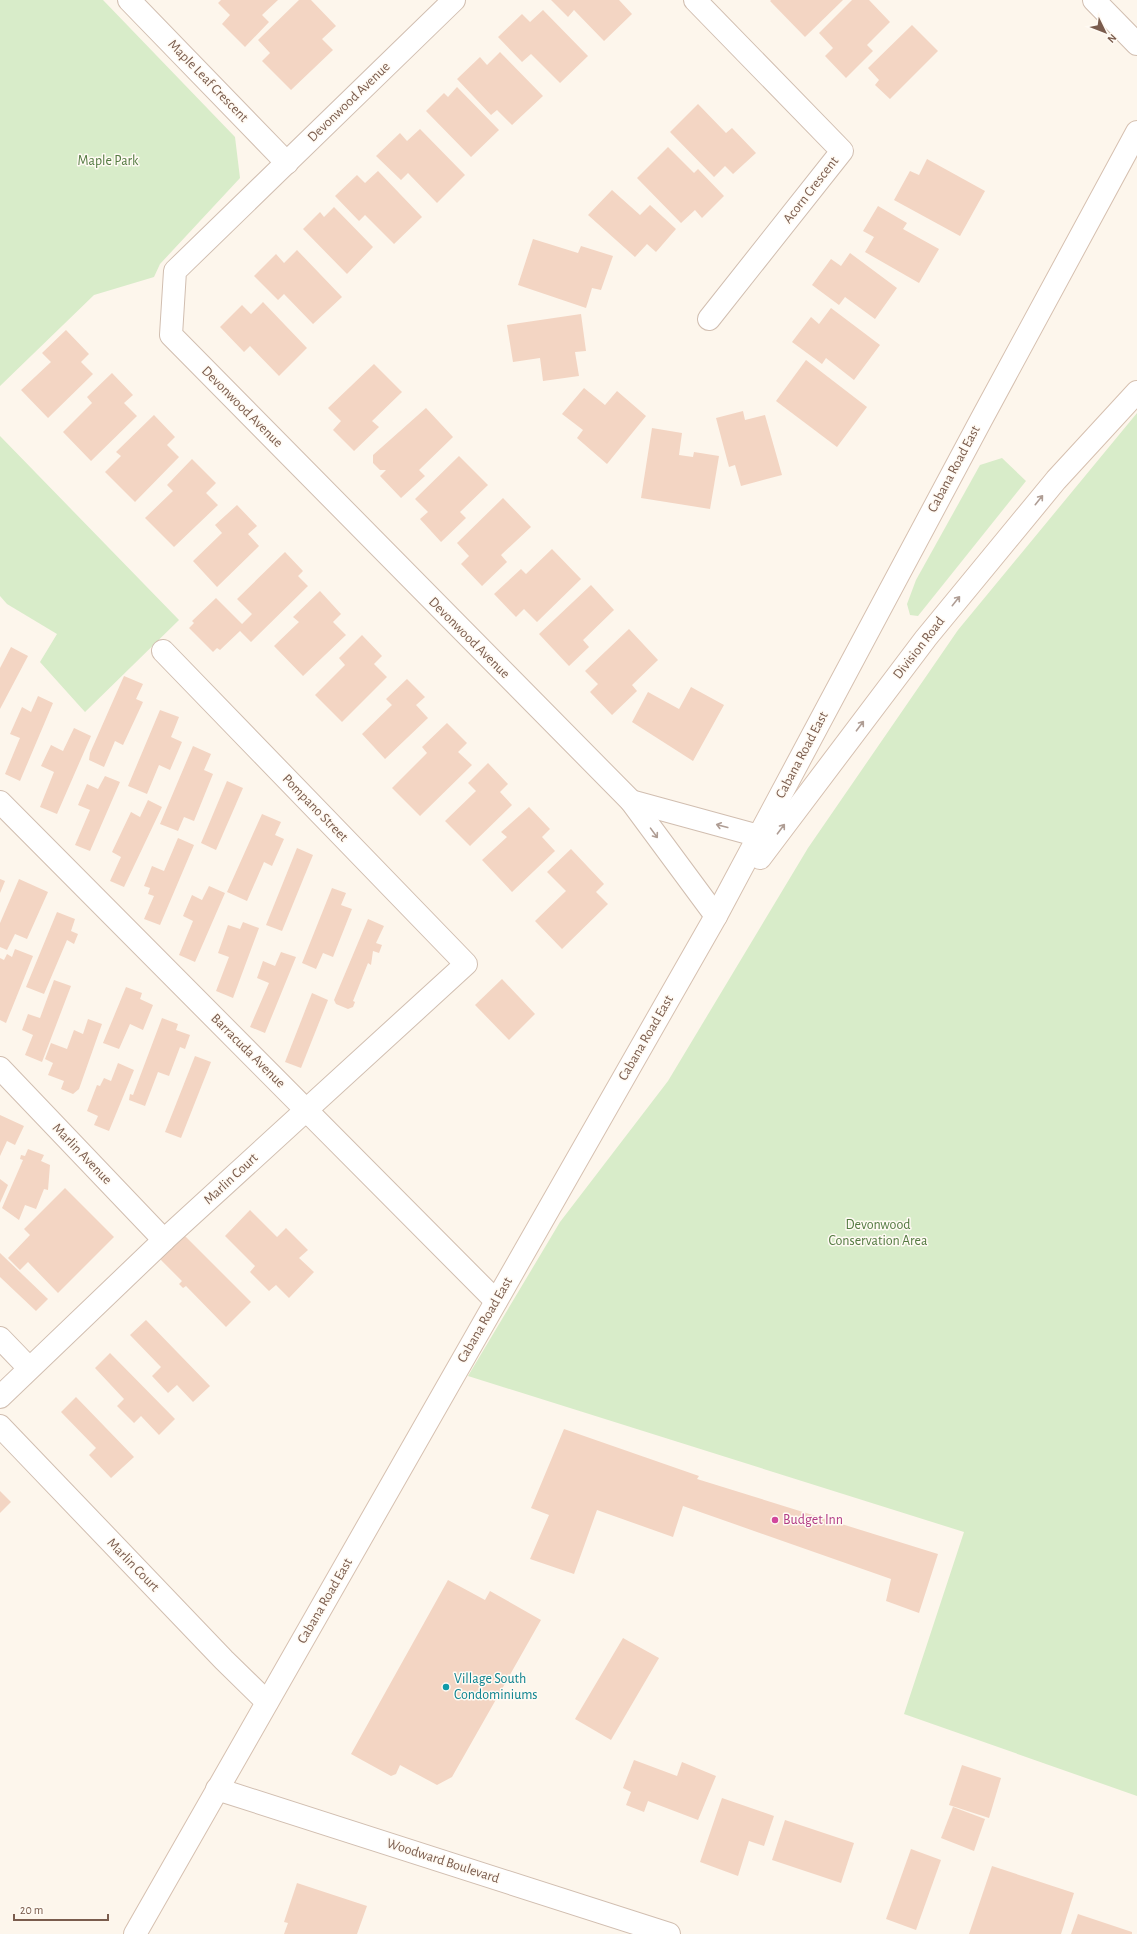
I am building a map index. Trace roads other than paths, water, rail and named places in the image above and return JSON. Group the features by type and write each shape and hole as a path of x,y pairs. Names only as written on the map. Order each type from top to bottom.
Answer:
{"street":[{"name":"Maple Leaf Crescent","path":"129,0 287,163"},
{"name":"Devonwood Avenue","path":"454,0 175,271 171,335 631,801 716,916"},
{"name":"Acorn Crescent","path":"695,0 842,151 709,319"},
{"path":"1094,0 1137,44"},
{"name":"Cabana Road East","path":"135,1934 716,916 980,420 1137,132"},
{"name":"Division Road","path":"716,916 926,638 1056,480 1137,392"},
{"name":"Pompano Street","path":"163,651 466,964"},
{"path":"631,801 759,836"},
{"name":"Barracuda Avenue","path":"0,802 496,1301"},
{"name":"Marlin Court","path":"0,1397 164,1240 466,964"},
{"name":"Marlin Avenue","path":"0,1068 164,1240"},
{"path":"0,1338 29,1368"},
{"name":"Marlin Court","path":"0,1426 224,1660 267,1702"},
{"name":"Woodward Boulevard","path":"218,1789 669,1934"}],"place":[{"name":"Budget Inn","path":"775,1520"},
{"name":"Village South Condominiums","path":"446,1687"}],"park label":[{"name":"Maple Park","path":"108,161"},
{"name":"Devonwood Conservation Area","path":"878,1234"}]}
